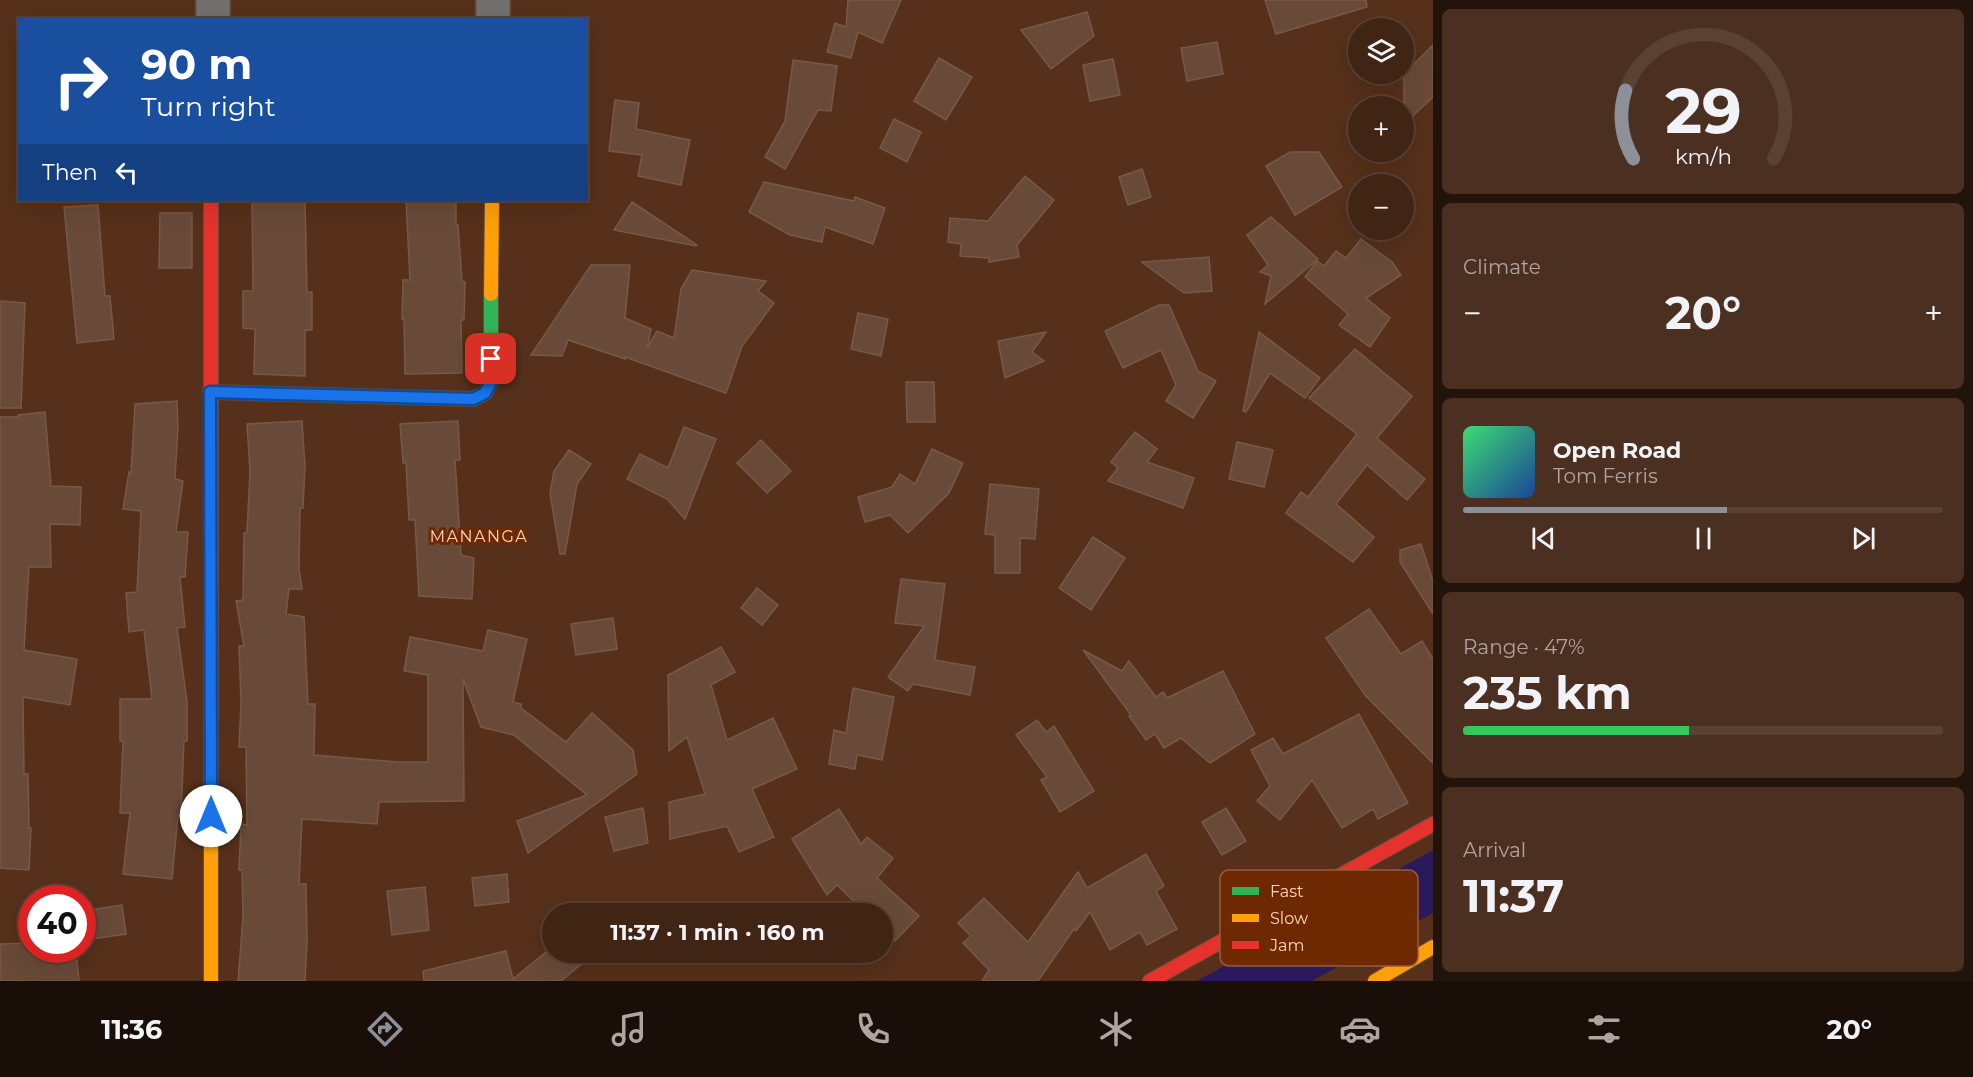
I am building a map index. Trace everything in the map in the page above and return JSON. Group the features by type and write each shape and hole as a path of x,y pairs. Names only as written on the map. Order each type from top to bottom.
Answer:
{"street":[{"path":"213,0 213,18"},
{"path":"493,0 493,18"},
{"path":"211,201 211,981"},
{"path":"210,392 473,399 485,393 491,382 492,201"},
{"path":"1350,870 1433,824"},
{"path":"1150,981 1220,942"},
{"path":"1418,956 1433,947"},
{"path":"1375,981 1401,966"}],"shaded area":[{"path":"1433,850 1433,913 1418,921 1418,870 1397,870"},
{"path":"1224,966 1339,966 1312,981 1197,981"}],"building":[{"path":"848,0 901,0 882,43 858,32 851,58 827,52 835,23 846,27"},
{"path":"1265,0 1366,0 1367,7 1276,34"},
{"path":"1087,12 1094,36 1051,69 1021,30"},
{"path":"1217,42 1223,74 1187,81 1181,48"},
{"path":"1433,45 1433,97 1414,115 1414,96 1404,96 1404,84 1414,84 1414,64"},
{"path":"939,58 972,77 946,120 914,101"},
{"path":"1113,59 1120,95 1090,101 1083,65"},
{"path":"793,60 837,66 831,111 818,110 785,169 765,157 785,121"},
{"path":"615,100 639,103 636,129 690,140 681,185 638,176 642,155 609,151"},
{"path":"894,119 921,132 907,162 880,148"},
{"path":"1290,152 1319,152 1342,187 1295,215 1266,166"},
{"path":"1142,169 1151,197 1128,205 1119,177"},
{"path":"1025,176 1054,200 1017,245 1019,257 989,262 989,258 960,256 961,244 948,242 950,218 988,221"},
{"path":"764,182 854,201 855,197 885,208 873,244 825,227 822,242 790,235 749,212"},
{"path":"252,201 305,201 307,292 312,292 312,330 305,330 305,376 254,374 255,329 243,328 243,291 253,291"},
{"path":"406,201 456,201 462,281 465,282 464,320 461,320 462,373 405,374 404,319 402,319 403,280 410,280"},
{"path":"632,202 697,245 614,230"},
{"path":"98,205 105,296 110,296 114,339 77,343 64,207"},
{"path":"160,213 192,213 192,268 159,268"},
{"path":"1271,217 1318,259 1265,304 1271,276 1260,272 1268,265 1247,235"},
{"path":"1362,240 1392,262 1401,275 1366,298 1390,318 1370,347 1339,325 1348,314 1305,277 1317,261 1324,266 1336,251 1346,258"},
{"path":"1209,257 1212,291 1184,293 1142,262"},
{"path":"591,265 630,265 625,318 651,329 647,348 657,331 674,338 681,289 692,270 766,281 758,291 774,303 742,346 726,393 625,357 625,359 568,340 562,356 531,355"},
{"path":"0,301 25,303 21,408 0,408"},
{"path":"1159,305 1169,305 1198,371 1216,381 1193,418 1166,401 1176,385 1161,350 1123,368 1105,331"},
{"path":"858,313 888,319 881,356 851,349"},
{"path":"1046,332 1032,352 1044,361 1005,378 998,341"},
{"path":"1259,332 1320,378 1305,398 1270,373 1246,412 1243,411"},
{"path":"1355,349 1412,396 1377,438 1425,479 1407,500 1367,465 1336,504 1374,537 1353,562 1286,513 1301,492 1308,497 1357,434 1309,398"},
{"path":"906,382 934,382 935,422 907,422"},
{"path":"177,401 175,479 183,481 176,532 188,532 185,577 180,577 185,627 177,628 187,702 187,741 184,741 181,815 178,815 172,879 123,874 130,813 120,813 123,741 120,741 120,699 152,699 144,630 129,632 126,593 137,592 141,511 123,509 129,472 131,473 135,404"},
{"path":"45,412 51,486 81,487 80,525 50,524 51,567 29,567 24,650 77,659 70,705 23,697 24,774 28,774 29,828 31,828 29,870 0,868 0,417 18,417 18,415"},
{"path":"302,421 305,466 303,508 300,508 299,569 302,589 289,589 286,614 304,617 308,704 315,704 314,755 398,762 428,762 428,675 404,671 410,637 483,651 488,630 527,639 513,702 521,704 521,708 566,742 592,713 633,750 637,774 528,853 517,821 587,795 514,735 481,727 463,679 464,801 379,802 377,824 302,819 299,884 306,884 305,981 238,981 243,917 242,870 239,870 241,824 247,825 246,747 239,747 241,703 239,646 244,646 236,601 243,600 244,533 247,533 250,471 247,424"},
{"path":"458,421 460,460 455,460 461,555 474,558 472,599 419,596 415,520 409,520 406,463 403,463 400,424"},
{"path":"684,427 716,439 685,519 667,499 627,479 640,454 668,468"},
{"path":"1135,432 1157,449 1147,462 1194,478 1183,508 1108,481 1118,468 1111,462"},
{"path":"761,440 791,471 767,493 737,463"},
{"path":"1237,442 1273,450 1264,487 1229,479"},
{"path":"932,449 963,463 949,493 908,533 890,515 865,522 858,497 892,487 900,474 915,484"},
{"path":"569,450 591,464 577,484 565,554 560,554 550,493 554,471"},
{"path":"990,484 1039,489 1035,539 1020,538 1020,573 995,573 995,535 985,534"},
{"path":"1093,537 1125,558 1091,610 1059,588"},
{"path":"1421,544 1433,581 1433,614 1400,562 1400,550"},
{"path":"901,579 945,584 935,660 975,667 970,695 913,684 908,691 888,677 924,626 895,623"},
{"path":"757,588 778,605 762,625 741,608"},
{"path":"1369,609 1401,654 1422,641 1433,659 1433,763 1365,695 1326,638"},
{"path":"613,618 617,649 576,655 571,624"},
{"path":"721,647 735,672 711,685 727,740 773,718 797,769 752,789 774,837 739,852 727,826 670,839 669,802 705,794 687,737 669,751 668,675"},
{"path":"1083,650 1122,671 1129,661 1156,697 1163,692 1167,698 1223,671 1255,734 1210,763 1181,738 1164,748 1155,734 1146,740 1129,716 1131,715"},
{"path":"853,688 894,697 882,760 857,755 855,769 829,764 834,730 846,733"},
{"path":"1359,714 1408,803 1378,819 1373,809 1342,828 1312,780 1280,820 1257,801 1270,786 1251,750 1273,738 1283,754"},
{"path":"1037,720 1046,732 1054,726 1094,791 1060,812 1041,780 1047,777 1016,735"},
{"path":"643,808 648,843 614,851 605,817"},
{"path":"1226,808 1246,841 1222,855 1202,822"},
{"path":"839,809 861,844 867,837 893,858 877,878 919,916 895,941 893,939 893,903 856,903 837,885 827,895 792,839"},
{"path":"1146,854 1164,886 1156,891 1177,929 1147,945 1140,932 1110,950 1090,912 1076,931 1074,929 1038,981 982,981 989,970 963,943 971,936 958,923 984,898 1028,942 1078,872 1087,888"},
{"path":"507,874 509,902 475,906 472,878"},
{"path":"425,887 429,930 392,935 387,891"},
{"path":"122,905 126,934 96,938 96,909"},
{"path":"18,943 18,963 77,963 79,981 0,981 0,944"},
{"path":"506,951 513,979 542,955 542,963 583,963 561,981 424,981 423,971"}],"traffic: fast":[{"path":"210,392 473,399 485,393 491,382 491,294"}],"traffic: slow":[{"path":"491,294 492,201"},
{"path":"211,554 211,981"},
{"path":"1418,956 1433,947"},
{"path":"1375,981 1401,966"}],"traffic: jam":[{"path":"211,201 211,554"},
{"path":"1350,870 1433,824"},
{"path":"1150,981 1220,942"}],"district":[{"name":"MANANGA","path":"479,536"}],"route":[{"path":"211,816 210,392 473,399 485,393 491,382 491,359"}]}
